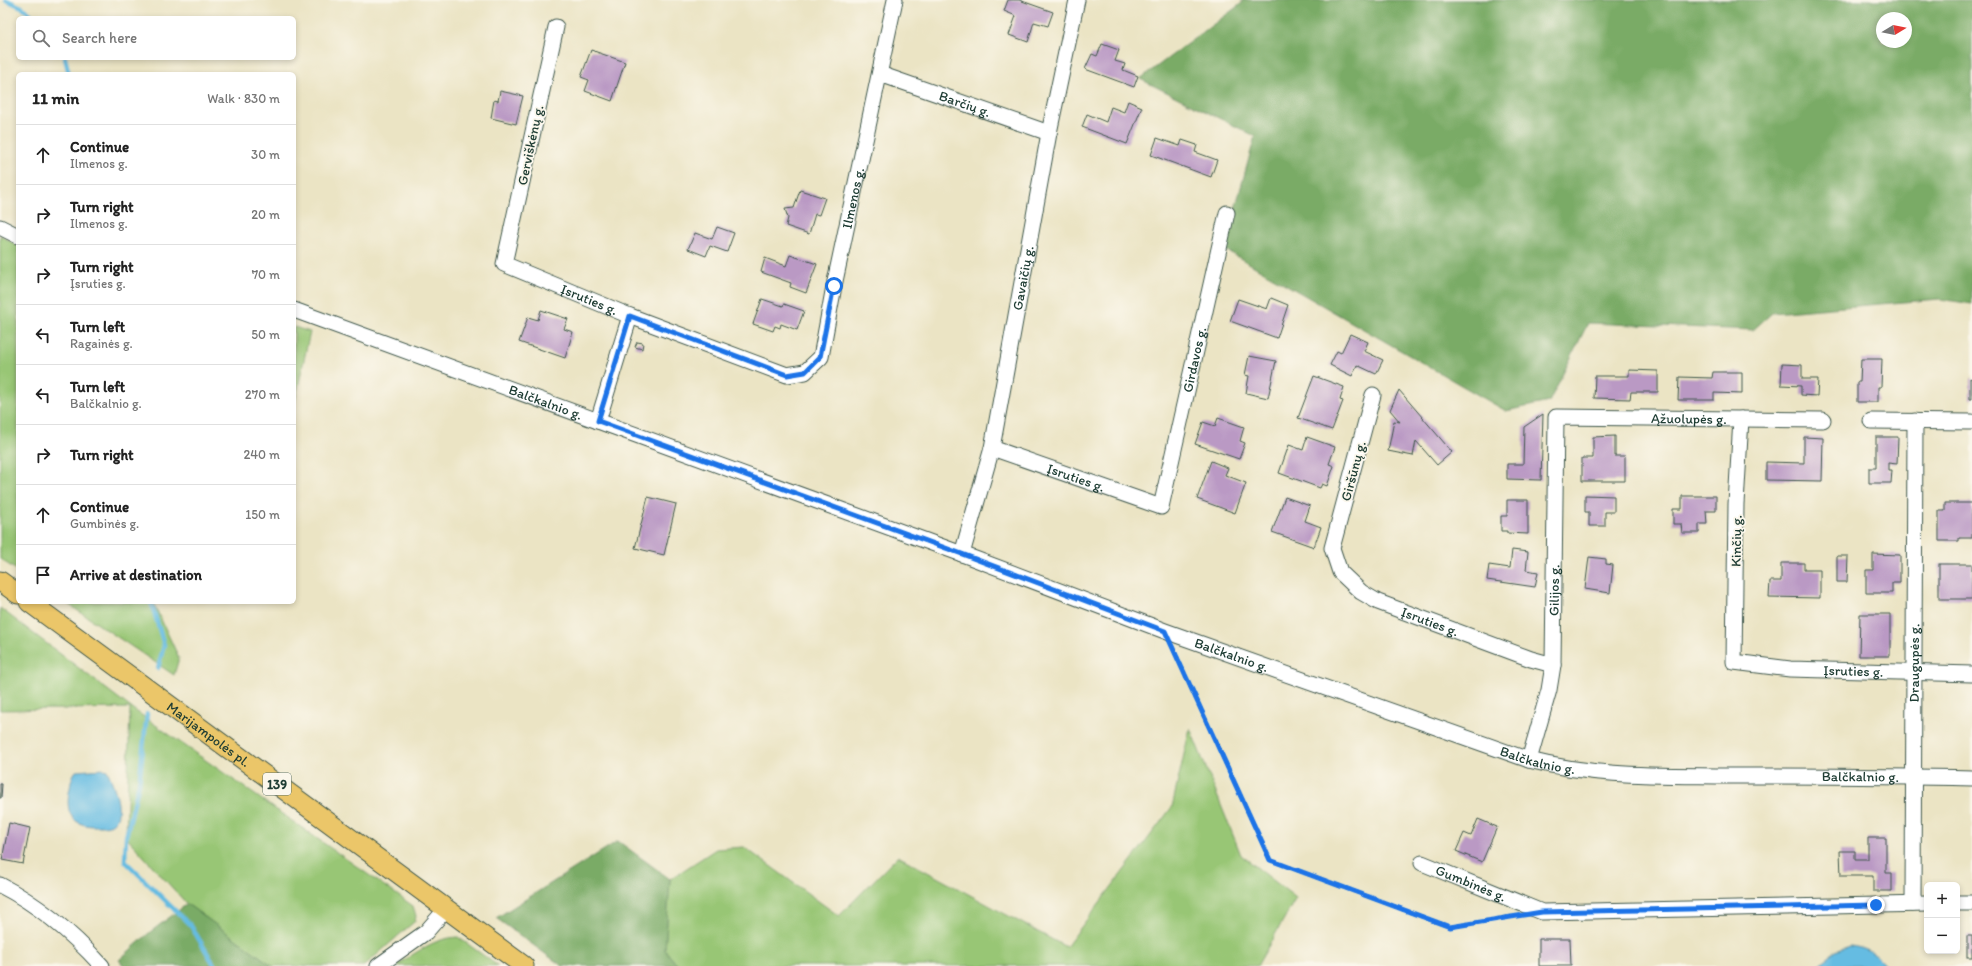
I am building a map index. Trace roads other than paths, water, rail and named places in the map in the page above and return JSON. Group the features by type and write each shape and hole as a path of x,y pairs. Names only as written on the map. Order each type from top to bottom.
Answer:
{"main road":[{"path":"0,581 16,593"},
{"name":"Marijampolės pl.","path":"32,604 524,966"}],"street":[{"name":"Ilmenos g.","path":"787,375 805,372 820,357 895,0"},
{"name":"Gavaičių g.","path":"962,554 992,448 1049,133 1077,0"},
{"name":"Gerviškėnų g.","path":"504,264 556,27"},
{"name":"Barčių g.","path":"880,74 1049,133"},
{"name":"Girdavos g.","path":"1161,507 1227,213"},
{"path":"0,227 16,235"},
{"name":"Įsruties g.","path":"504,264 630,316 787,375"},
{"name":"Balčkalnio g.","path":"296,311 962,554 1165,631 1528,760 1557,768 1588,772 1638,775 1972,778"},
{"path":"598,421 630,316"},
{"name":"Giršūnų g.","path":"1332,548 1373,395"},
{"name":"Ąžuolupės g.","path":"1556,417 1823,420"},
{"name":"Gilijos g.","path":"1528,760 1549,690 1553,665 1556,417"},
{"name":"Kinčių g.","path":"1734,662 1736,504 1741,419"},
{"path":"1871,421 1972,422"},
{"name":"Draugupės g.","path":"1915,421 1914,777 1920,904"},
{"name":"Įsruties g.","path":"992,448 1161,507"},
{"name":"Įsruties g.","path":"1332,548 1340,572 1361,592 1378,602 1531,659 1553,665"},
{"name":"Įsruties g.","path":"1734,662 1790,669 1915,674 1972,674"},
{"name":"Gumbinės g.","path":"1422,863 1542,912 1920,904"},
{"path":"0,885 35,906 62,927 102,966"},
{"path":"1960,903 1972,903"},
{"path":"378,966 426,932 446,908"}],"water":[{"path":"107,770 117,797 117,818 112,824 106,826 89,826 82,824 72,817 69,811 68,797 73,777 76,771"},
{"path":"1850,946 1861,948 1870,952 1886,966 1816,966 1836,951"}],"waterway":[{"path":"6,0 22,7 33,16"},
{"path":"66,60 68,72"},
{"path":"152,604 164,645 158,668"},
{"path":"147,714 139,783 126,837 125,861 191,926 215,966"}]}
